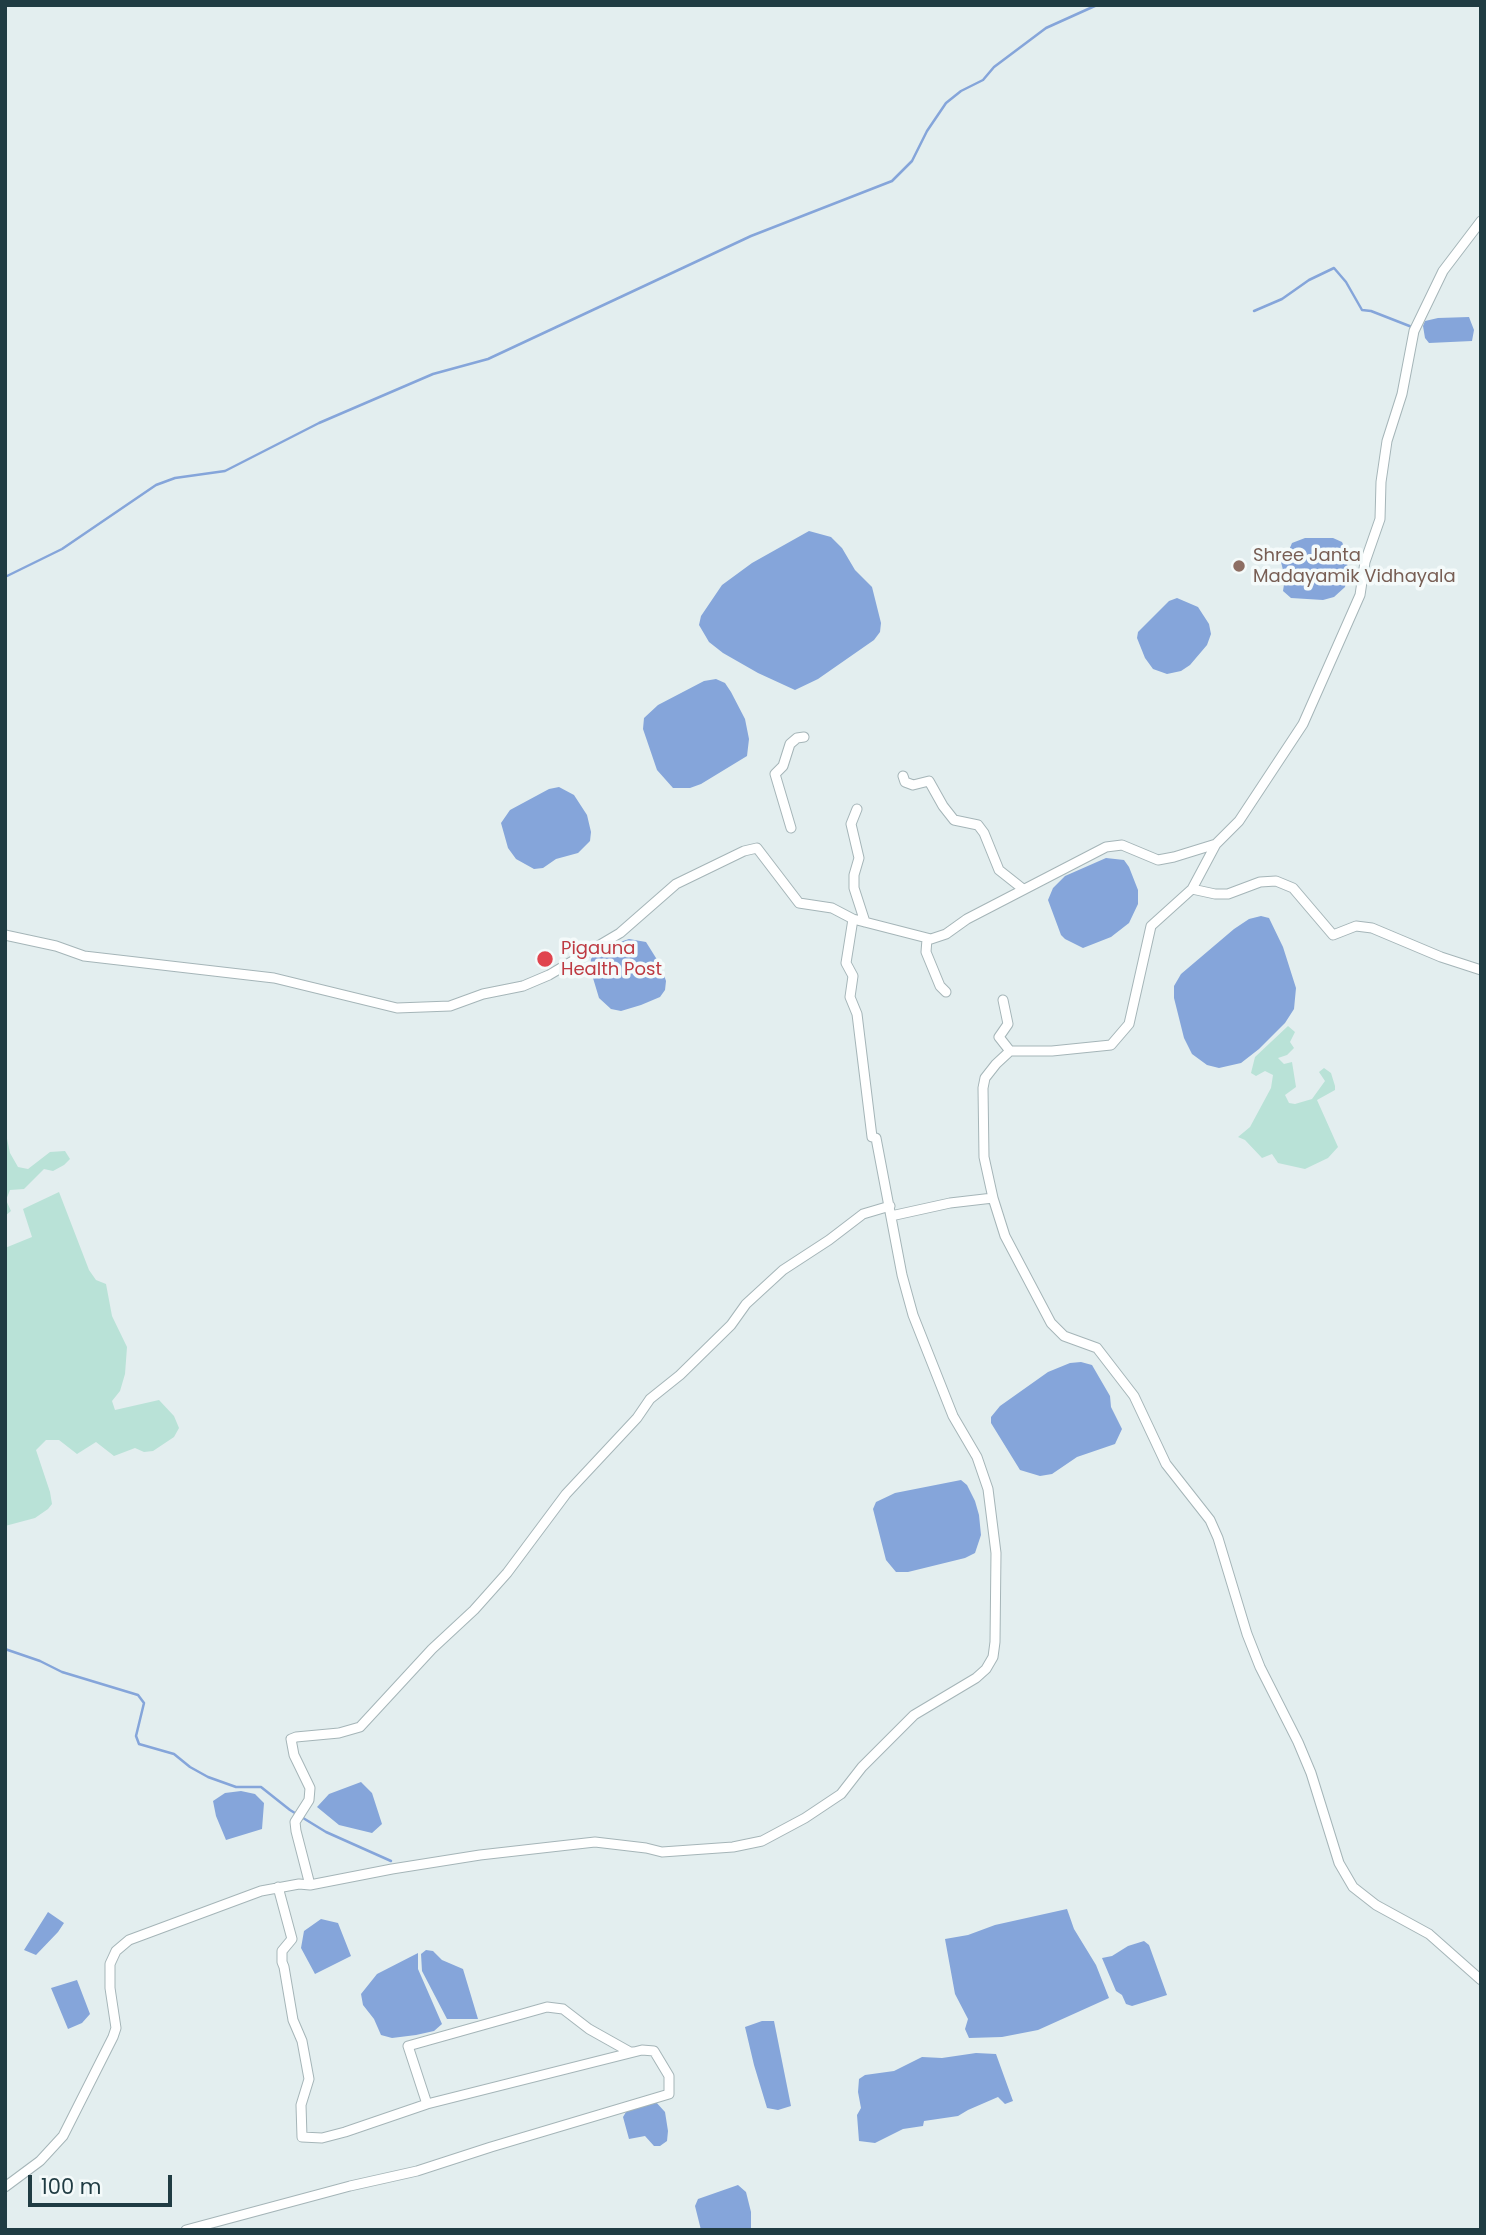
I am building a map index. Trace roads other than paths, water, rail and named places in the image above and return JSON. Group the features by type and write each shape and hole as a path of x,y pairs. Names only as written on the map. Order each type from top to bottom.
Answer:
{"street":[{"path":"1481,221 1443,271 1414,331 1402,394 1388,441 1381,482 1380,519 1365,562 1360,595 1303,724 1239,821 1216,844 1192,889 1152,926 1129,1024 1111,1045 1052,1051 1010,1051 985,1078 983,1088 984,1157 993,1198 1006,1236 1051,1323 1064,1336 1097,1348 1134,1396 1166,1464 1210,1520 1247,1634 1311,1773 1339,1863 1353,1887 1376,1905 1429,1934 1481,1980"},
{"path":"791,828 775,774 783,766 790,744 797,738 804,737"},
{"path":"903,776 905,782 913,785 929,781 954,820 978,825 999,870 1023,889"},
{"path":"857,808 851,824 859,858 854,888 865,922"},
{"path":"5,935 56,946 84,956 274,978 397,1008 424,1008 450,1006 483,994 523,986 549,975 620,933 676,884 744,850 757,848 799,903 832,908 853,919 927,939 946,934 967,919 1106,847 1122,845 1158,860 1216,844"},
{"path":"1192,889 1228,894 1260,882 1276,881 1293,888 1333,935 1356,926 1373,928 1441,957 1481,970"},
{"path":"5,2186 40,2161 63,2136 113,2037 116,2028 110,1964 116,1951 129,1940 261,1891 442,1861 595,1842 662,1852 733,1847 762,1840 841,1794 862,1767 914,1715 976,1678 986,1669 993,1657 995,1642 996,1553 988,1489 977,1457 953,1416 913,1315 902,1275 876,1138 872,1137 857,1014 850,997 853,976 846,963 853,919"},
{"path":"927,939 926,952 940,986 946,992"},
{"path":"1003,1000 1008,1024 999,1037 1010,1051"},
{"path":"891,1216 950,1203 993,1198"},
{"path":"310,1885 295,1822 309,1800 310,1788 294,1755 291,1740 360,1727 432,1649 491,1591 566,1494 637,1418 650,1399 680,1375 731,1325 746,1304 783,1270 863,1214 890,1206"},
{"path":"278,1887 292,1939 282,1951 282,1962 293,2020 302,2041 309,2079 301,2105 302,2137 322,2138 426,2104 642,2050"},
{"path":"186,2230 417,2171 669,2094 669,2076 654,2051 630,2052 589,2029 563,2008 547,2007 408,2046 426,2104"}],"water":[{"path":"1469,317 1474,330 1472,341 1429,343 1425,338 1425,321"},
{"path":"809,531 831,537 842,548 855,570 872,587 881,623 880,632 874,640 818,679 795,690 723,653 709,642 699,625 701,616 722,585 752,563"},
{"path":"1305,538 1333,538 1342,542 1346,551 1348,572 1345,587 1334,597 1323,600 1291,598 1283,591 1285,578 1281,562 1292,543"},
{"path":"1177,598 1198,607 1209,624 1211,634 1207,645 1190,665 1181,671 1167,674 1153,669 1137,638 1138,632 1169,601"},
{"path":"716,679 725,683 745,719 749,739 747,756 701,784 690,788 673,788 657,770 643,729 644,718 658,705 704,681"},
{"path":"559,787 574,795 587,815 590,841 578,853 556,859 543,868 534,869 516,859 508,848 501,823 510,810 549,789"},
{"path":"1106,858 1124,860 1129,867 1138,890 1138,904 1129,923 1111,937 1083,948 1061,935 1048,900 1053,888 1065,876"},
{"path":"1261,916 1269,918 1283,947 1296,988 1294,1009 1285,1023 1241,1063 1219,1068 1207,1065 1192,1054 1184,1038 1174,998 1174,986 1181,974 1234,929 1249,919"},
{"path":"629,939 646,942 661,966 666,981 665,990 660,997 621,1011 611,1009 599,998 590,968 591,959 595,953 608,946"},
{"path":"1070,1363 1092,1365 1110,1396 1111,1407 1122,1429 1115,1444 1077,1457 1052,1474 1040,1476 1020,1470 991,1423 991,1417 1000,1406 1048,1372"},
{"path":"961,1480 967,1485 979,1515 981,1535 975,1553 908,1572 896,1572 886,1560 873,1509 876,1502 895,1493"},
{"path":"361,1782 372,1793 382,1824 372,1833 339,1825 317,1807 329,1794"},
{"path":"241,1791 255,1794 264,1803 262,1829 226,1840 213,1801 225,1793"},
{"path":"1067,1909 1074,1929 1096,1965 1109,1998 1038,2030 1002,2037 969,2038 965,2029 968,2019 955,1994 945,1939"},
{"path":"48,1912 64,1923 36,1955 24,1950"},
{"path":"321,1919 338,1923 351,1956 315,1974 301,1948 304,1931"},
{"path":"1144,1941 1149,1945 1167,1995 1132,2006 1126,2004 1122,1995 1116,1991 1102,1958"},
{"path":"426,1950 433,1951 442,1960 463,1969 478,2019 447,2019 422,1971 421,1954"},
{"path":"418,1953 418,1969 442,2024 434,2031 416,2035 392,2038 381,2035 374,2019 363,2005 361,1994 377,1974"},
{"path":"77,1980 90,2014 82,2023 68,2029 51,1988"},
{"path":"762,2021 774,2021 791,2106 778,2110 767,2108 745,2027"},
{"path":"976,2053 996,2054 1013,2101 1005,2104 998,2097 958,2116 924,2121 923,2126 903,2129 875,2143 859,2141 859,2079 865,2075 894,2071 922,2057 942,2058"},
{"path":"655,2101 665,2112 667,2141 660,2146 654,2146 645,2136 629,2139 623,2117 626,2112"},
{"path":"738,2185 746,2192 751,2212 751,2230 701,2230 695,2206 698,2199"}],"waterway":[{"path":"5,577 62,549 156,485 175,478 225,471 319,423 433,374 488,359 751,236 892,181 912,161 927,131 946,103 961,91 983,80 994,67 1046,28 1097,5"},
{"path":"1254,311 1282,299 1309,280 1334,268 1346,282 1362,310 1412,327"},
{"path":"5,1649 62,1672 138,1695 144,1703 136,1736 139,1744 174,1754 208,1777 236,1787 261,1787 290,1810 326,1832 391,1861"}],"place":[{"name":"Shree Janta Madayamik Vidhayala","path":"1239,566"},
{"name":"Pigauna Health Post","path":"545,959"}]}
